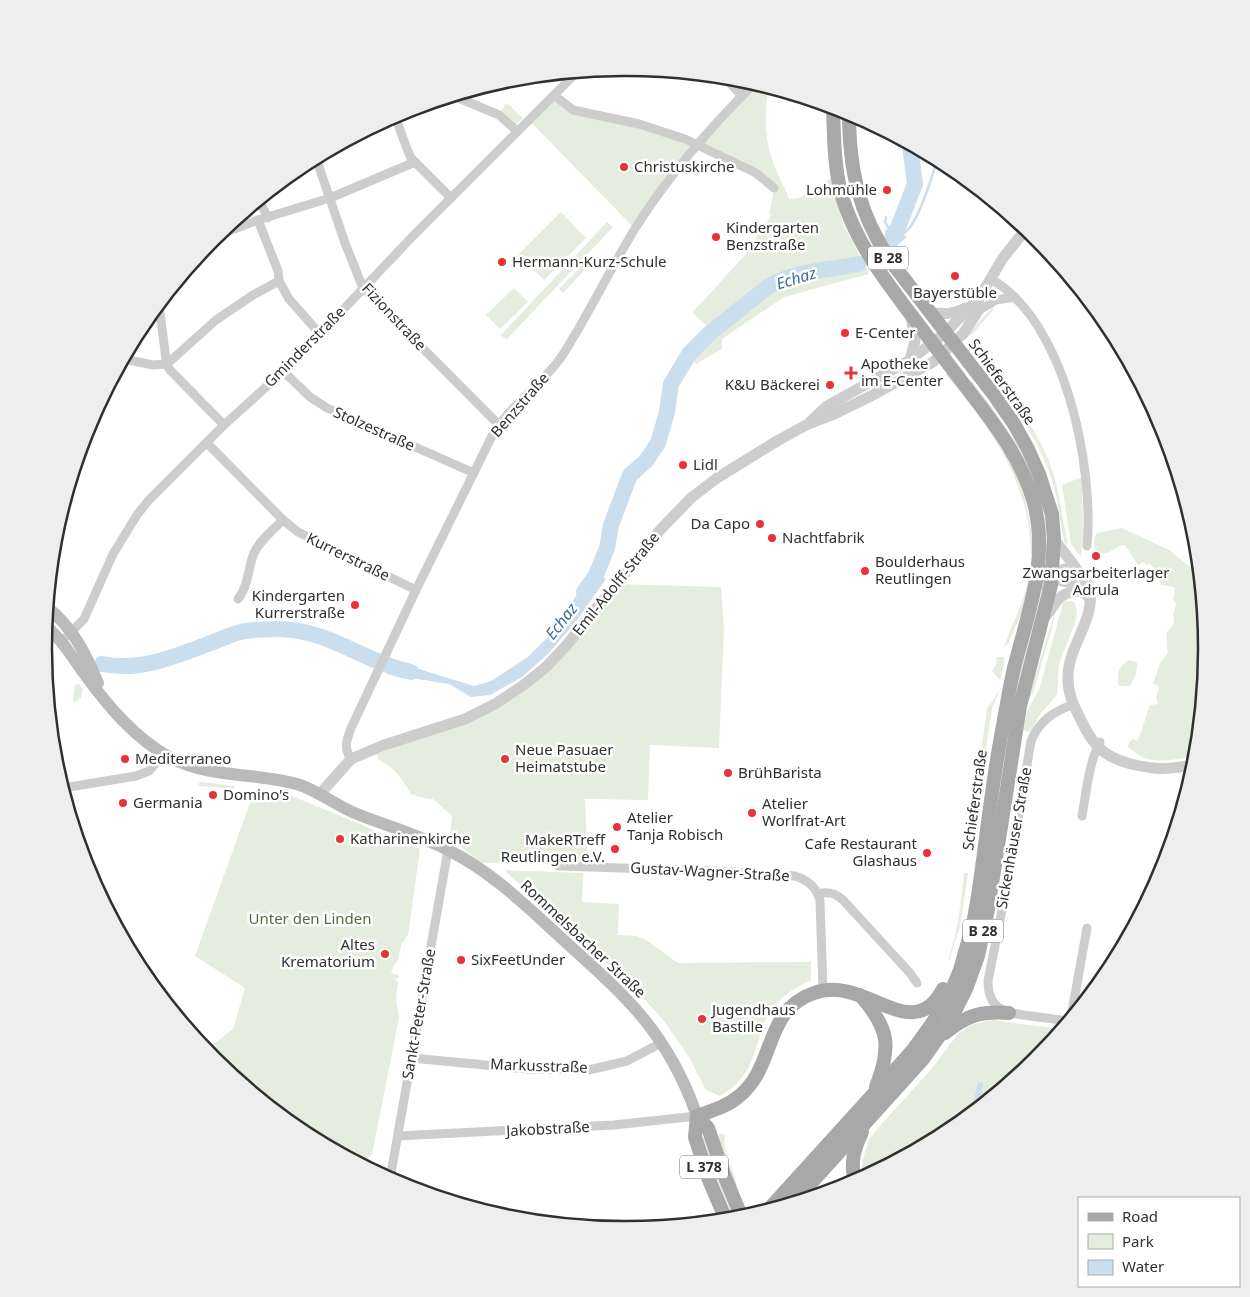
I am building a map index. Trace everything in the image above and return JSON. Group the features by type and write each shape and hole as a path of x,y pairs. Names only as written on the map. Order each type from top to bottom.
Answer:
{"main road":[{"name":"B 28","path":"834,116 837,171 848,215 866,251 882,276 942,355"},
{"name":"B 28","path":"850,123 853,172 866,217 885,254 950,338"},
{"path":"826,145 834,124"},
{"name":"Schieferstraße","path":"802,1193 915,1068 937,1040 961,1000 978,956 988,909 1016,726 1051,585 1054,539 1052,514 1036,465 1014,424 950,338"},
{"name":"Schieferstraße","path":"777,1200 912,1051 945,1003 960,970 973,924 999,746 1012,676 1040,558 1040,533 1033,502 1025,479 1003,437 942,355"},
{"path":"963,382 976,372"},
{"path":"54,613 72,632 88,661 103,697"},
{"path":"53,633 103,697 128,725 164,754 185,764 200,768 286,782 320,794"},
{"name":"Rommelsbacher Straße","path":"320,794 355,813 448,850 485,874 528,908 626,998 646,1020 661,1043 683,1081 697,1116 708,1128 738,1210"},
{"path":"697,1116 728,1104 744,1092 756,1078 762,1067 777,1025 784,1014 798,1001 813,993 823,990 840,990 860,995 903,1012 917,1013 925,1010 935,1002 942,992 955,962 962,939 973,924"},
{"path":"860,995 880,1022 887,1047 885,1064 873,1095"},
{"path":"937,1040 960,1023 977,1014 985,1012 1009,1013"},
{"name":"Rommelsbacher Straße","path":"697,1116 695,1137 709,1180 723,1212"},
{"path":"853,1173 854,1152 867,1121"}],"street":[{"name":"Gminderstraße","path":"60,641 84,619 113,554 137,515 156,493 320,334 451,198 570,79"},
{"path":"733,86 742,96"},
{"name":"Benzstraße","path":"351,759 346,750 352,726 492,436 499,425 562,355 635,229 668,180 697,144 748,90"},
{"path":"554,95 573,110 639,124 673,134 697,144 756,174 774,188"},
{"path":"463,100 499,115 517,132"},
{"path":"398,124 407,149 415,162 451,198"},
{"path":"237,228 330,198 415,162"},
{"name":"Fizionstraße","path":"319,165 345,243 363,288 499,425"},
{"path":"262,206 268,218"},
{"path":"258,220 278,271 279,280 289,300 320,334"},
{"path":"950,338 974,309 1003,258 1021,236"},
{"path":"991,278 1015,297 1034,321 1046,342 1070,399 1085,470 1087,546"},
{"path":"130,360 152,366 167,364 222,316 279,280"},
{"path":"929,312 947,315 954,314 974,309 996,300 1015,297"},
{"path":"910,314 915,341 910,360 914,362 919,370"},
{"path":"160,315 167,364 172,374 224,425"},
{"name":"Emil-Adolff-Straße","path":"808,424 827,406 910,360 933,344 950,338"},
{"name":"Emil-Adolff-Straße","path":"320,794 351,759 384,745 465,719 526,684 565,647 660,528 690,498 745,460 808,424 834,414 919,370 942,355 950,338"},
{"name":"Stolzestraße","path":"283,371 310,397 327,408 474,473"},
{"name":"Kurrerstraße","path":"207,443 283,520 298,532 416,590"},
{"path":"238,599 244,590 258,546 283,520"},
{"path":"1054,539 1088,584 1090,591 1088,614 1069,666 1068,689 1072,705 1085,728 1099,745 1130,764 1163,770 1185,766"},
{"path":"1040,558 1052,574 1062,581 1071,583 1090,598"},
{"path":"1034,589 1052,574 1064,569 1078,572"},
{"path":"1043,619 1051,611 1061,595 1079,591"},
{"name":"Sickenhäuser Straße","path":"1009,1013 993,1003 988,990 988,981 1009,874 1029,751 1035,731 1040,724 1053,713 1072,705"},
{"path":"1082,816 1099,745"},
{"path":"70,787 136,776 149,770 164,754"},
{"name":"Sankt-Peter-Straße","path":"392,1171 448,850"},
{"name":"Gustav-Wagner-Straße","path":"558,866 716,871 795,876 812,884 818,894"},
{"path":"823,990 821,911 818,894 827,892 843,900 904,966 917,983"},
{"path":"1073,1004 1087,928"},
{"path":"1009,1013 1060,1020"},
{"name":"Markusstraße","path":"412,1058 511,1067 571,1070 604,1067 627,1061 661,1043"},
{"name":"Jakobstraße","path":"398,1136 591,1126 697,1116"}],"green space":[{"path":"748,90 768,95 766,129 769,150 789,199 799,198 831,178 843,224 869,274 784,297 722,339 722,349 696,364 688,354 711,329 692,313 744,256 772,214 769,215 774,188 765,180 697,144"},
{"path":"554,95 567,106 697,144 635,229 529,120"},
{"path":"505,104 509,105 523,118 515,126 501,113"},
{"path":"903,149 920,158 904,159"},
{"path":"561,212 586,238 544,280 518,255"},
{"path":"607,222 613,227 506,340 501,335"},
{"path":"591,256 595,259 563,293 559,289"},
{"path":"514,288 528,302 500,329 486,315"},
{"path":"994,306 993,310 972,335 969,336 973,328"},
{"path":"976,354 1021,412 1040,442 1056,484 1068,543 1065,544 1055,491 1042,454 1022,419 975,356"},
{"path":"946,372 990,425 1015,469 1028,510 1033,555 1031,554 1027,516 1016,480 1008,463 989,431 963,395 946,376"},
{"path":"972,381 997,414 1032,470 1046,510 1049,531 1046,555 1044,515 1034,481 969,384"},
{"path":"1082,477 1083,535 1081,557 1071,544 1062,485"},
{"path":"1122,528 1169,550 1192,569 1198,648 1193,723 1187,757 1161,760 1148,759 1128,747 1129,742 1133,739 1138,741 1150,705 1158,704 1156,697 1159,688 1158,685 1153,684 1160,663 1168,653 1166,634 1174,623 1173,614 1176,604 1173,600 1175,587 1161,585 1158,574 1150,564 1147,565 1143,562 1138,565 1125,545 1107,553 1099,553 1094,544 1097,533"},
{"path":"1029,576 1031,578 1025,605 1008,644 1004,647 1021,603"},
{"path":"1045,583 1005,759 1002,759 1013,694 1040,586"},
{"path":"616,584 721,587 724,629 719,748 650,745 648,800 585,799 588,865 482,863 450,838 452,816 433,799 411,794 398,774 379,760 377,754 432,731 516,691"},
{"path":"1066,601 1075,603 1077,613 1059,664 1057,695 1041,713 1030,732 1023,730 1027,711 1039,690 1063,603"},
{"path":"1056,608 1033,693 1027,702"},
{"path":"997,657 1004,657 1000,680 992,671"},
{"path":"1129,660 1136,662 1138,665 1137,672 1130,686 1119,686 1120,668"},
{"path":"79,684 83,689 81,698 75,703 73,701 75,685"},
{"path":"999,691 992,709 977,807 973,807 987,709"},
{"path":"201,782 234,786 235,789 199,786 198,784"},
{"name":"Unter den Linden","path":"255,789 292,796 420,849 408,936 406,935 405,940 402,942 397,963 395,963 391,973 399,975 398,979 394,978 398,982 396,997 399,1018 372,1154 367,1159 307,1125 276,1103 213,1045 233,1029 245,988 195,956"},
{"path":"504,870 583,873 582,902 619,904 618,935 636,936 646,940 678,963 811,962 811,980 783,997 772,1009 764,1023 754,1054 744,1075 734,1086 720,1096 706,1090 689,1057 664,1021 638,992"},
{"path":"964,873 968,873 960,927 948,960 957,928"},
{"path":"992,1020 1053,1028 1030,1053 974,1103 943,1125 911,1144 861,1169 869,1140 878,1128 933,1067 957,1035 971,1025"},
{"path":"719,1133 725,1135 725,1150 737,1185 737,1192 719,1138"},
{"path":"706,1137 734,1211 729,1211 725,1205 701,1139"}],"water":[{"path":"893,228 907,237 894,248 889,243 885,230"},
{"path":"596,573 606,579 577,620 549,653 522,677 490,695 471,697 449,684 387,674 393,661 474,686 491,681 528,657 552,633 583,585 588,586"},
{"path":"983,1082 982,1096 973,1104 978,1083"}],"waterway":[{"name":"Echaz","path":"889,243 897,230 915,184 911,153"},
{"path":"901,235 907,231 918,213 935,167"},
{"path":"886,217 885,222 890,230"},
{"name":"Echaz","path":"584,592 596,575 607,548 611,525 630,475 646,461 658,443 667,412 671,384 689,354 710,333 769,286 802,274 859,264"},
{"name":"Echaz","path":"102,664 117,666 146,664 174,657 249,630 275,629 294,630 311,634 377,661 411,672"}],"place":[{"name":"Christuskirche","path":"624,167"},
{"name":"Lohmühle","path":"887,190"},
{"name":"Kindergarten Benzstraße","path":"716,237"},
{"name":"Hermann-Kurz-Schule","path":"502,262"},
{"name":"Bayerstüble","path":"955,276"},
{"name":"E-Center","path":"845,333"},
{"name":"Apotheke im E-Center","path":"851,373"},
{"name":"K&U Bäckerei","path":"830,385"},
{"name":"Lidl","path":"683,465"},
{"name":"Da Capo","path":"760,524"},
{"name":"Nachtfabrik","path":"772,538"},
{"name":"Zwangsarbeiterlager Adrula","path":"1096,556"},
{"name":"Boulderhaus Reutlingen","path":"865,571"},
{"name":"Kindergarten Kurrerstraße","path":"355,605"},
{"name":"Mediterraneo","path":"125,759"},
{"name":"Neue Pasuaer Heimatstube","path":"505,759"},
{"name":"BrühBarista","path":"728,773"},
{"name":"Domino's","path":"213,795"},
{"name":"Germania","path":"123,803"},
{"name":"Atelier Worlfrat-Art","path":"752,813"},
{"name":"Atelier Tanja Robisch","path":"617,827"},
{"name":"Katharinenkirche","path":"340,839"},
{"name":"MakeRTreff Reutlingen e.V.","path":"615,849"},
{"name":"Cafe Restaurant Glashaus","path":"927,853"},
{"name":"Altes Krematorium","path":"385,954"},
{"name":"SixFeetUnder","path":"461,960"},
{"name":"Jugendhaus Bastille","path":"702,1019"}]}
